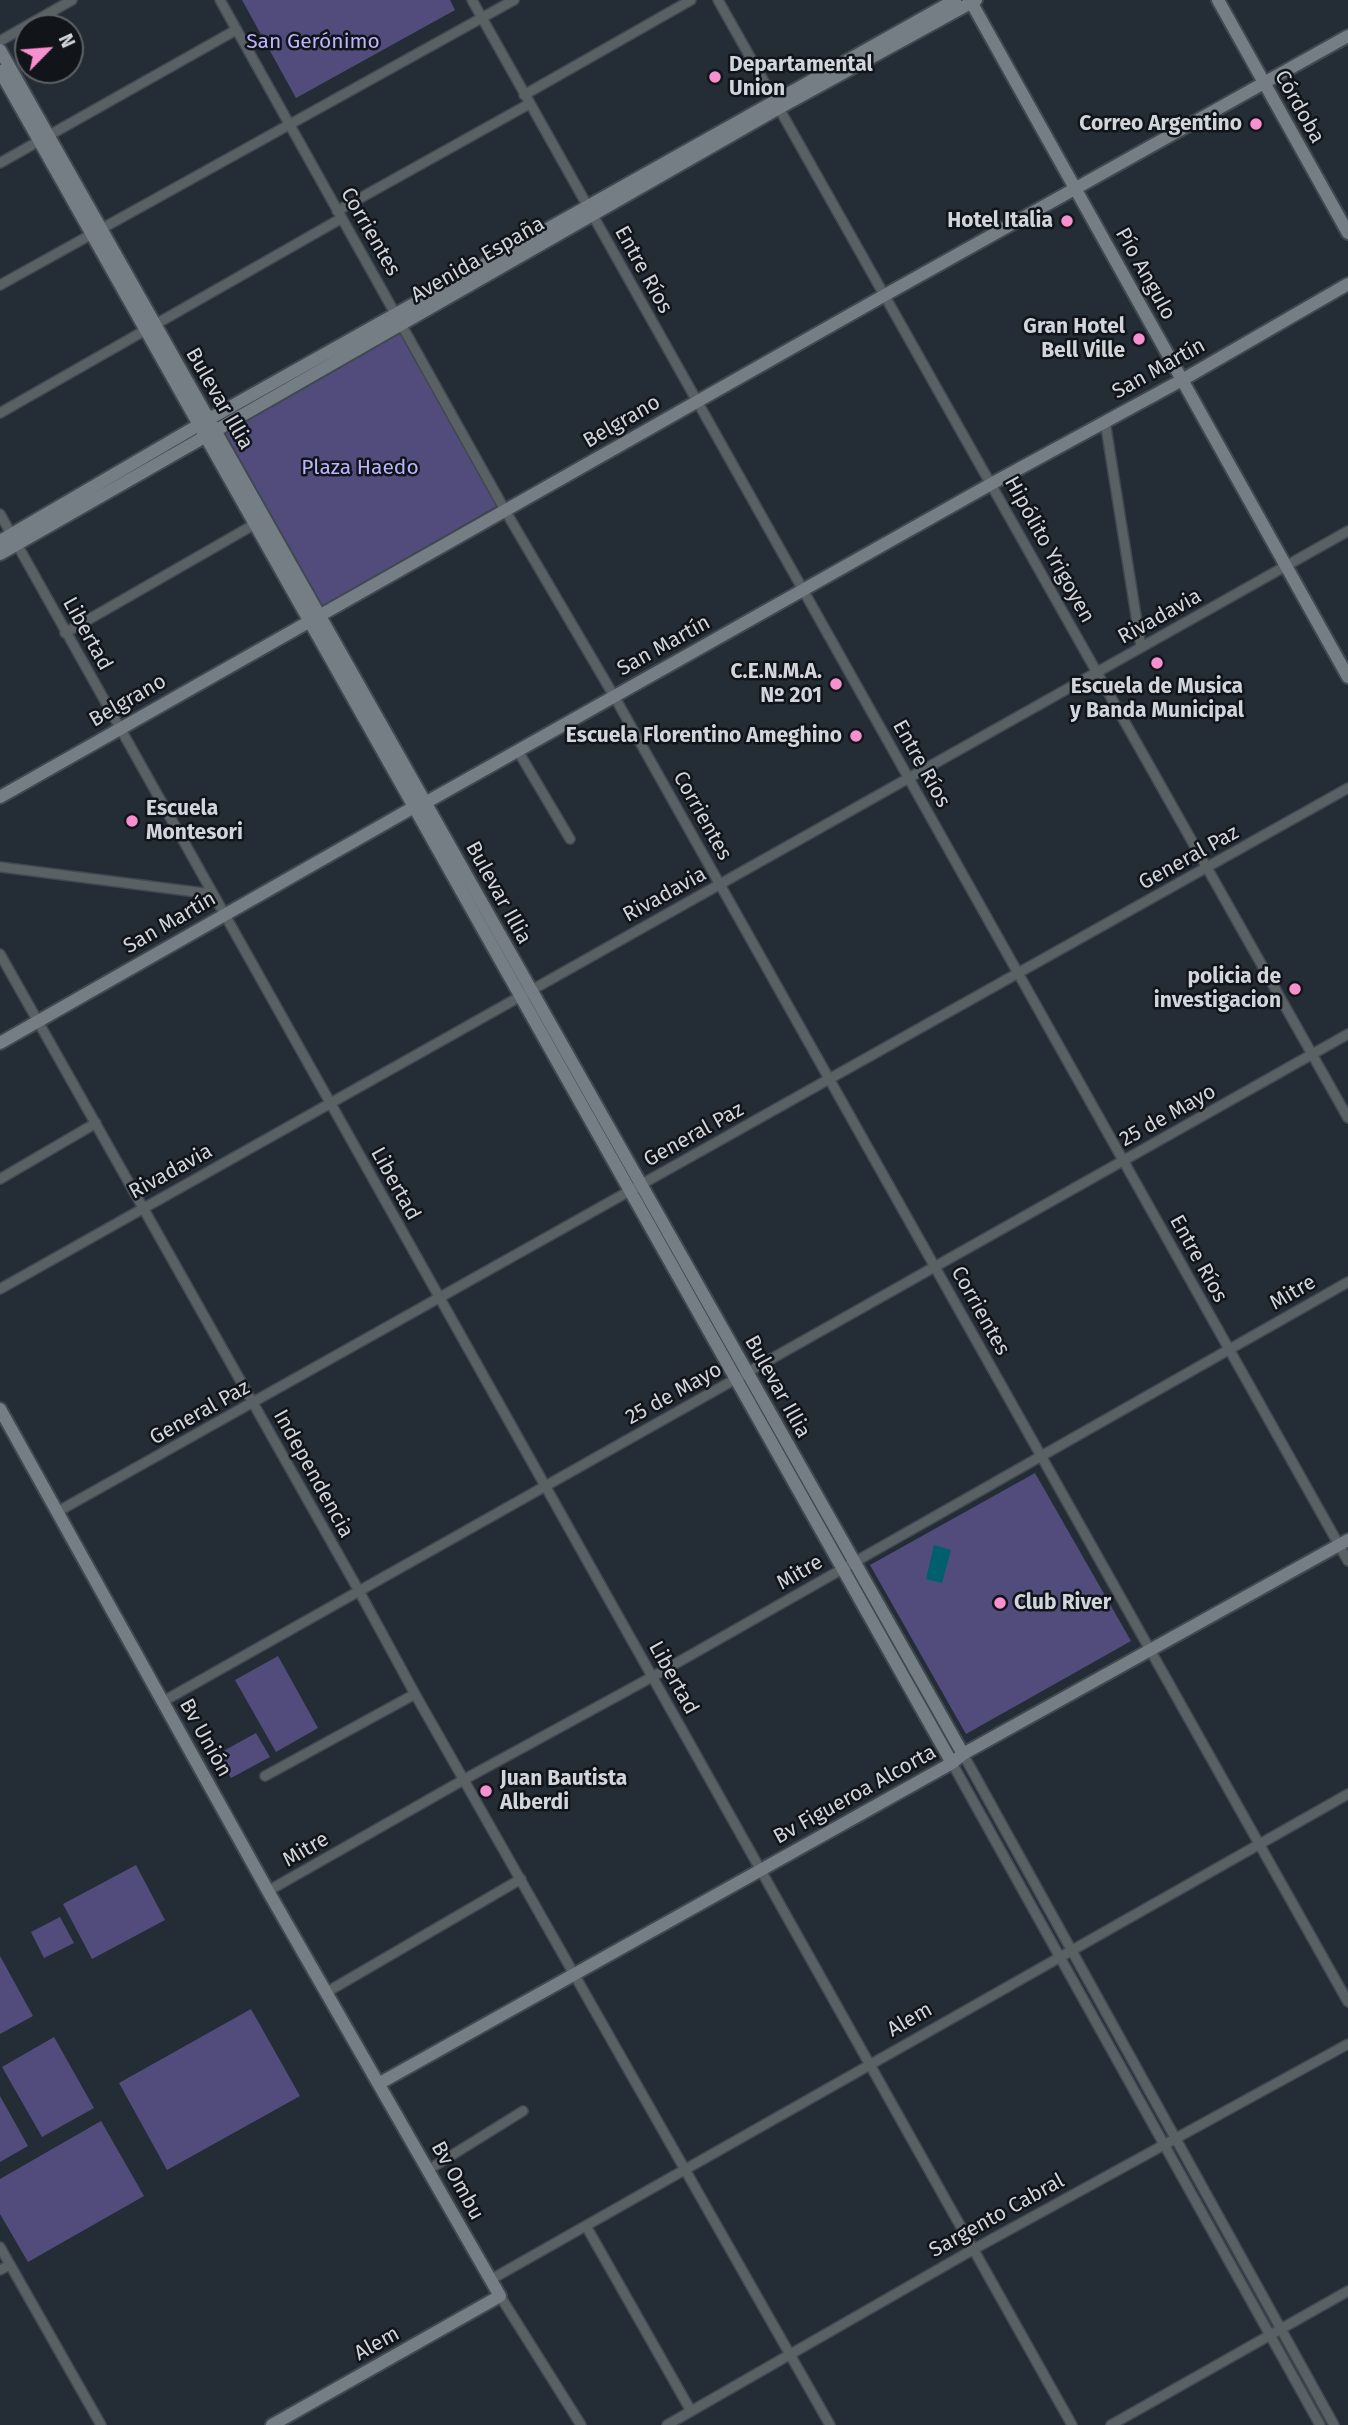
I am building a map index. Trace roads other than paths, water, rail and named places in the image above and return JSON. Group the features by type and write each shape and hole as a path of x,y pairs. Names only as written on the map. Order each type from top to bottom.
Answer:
{"street":[{"path":"0,41 72,0"},
{"name":"Corrientes","path":"220,0 506,512 614,696 1348,2002"},
{"name":"Entre Ríos","path":"472,0 1229,1349 1344,1543 1348,1561"},
{"path":"0,285 514,0"},
{"path":"524,95 691,0"},
{"name":"Hipólito Yrigoyen","path":"719,0 1348,1118"},
{"name":"Avenida España","path":"0,554 10,540 591,212 955,0"},
{"name":"Córdoba","path":"1218,0 1348,233"},
{"name":"Avenida España","path":"777,104 973,1"},
{"name":"Pío Angulo","path":"973,1 1348,677"},
{"path":"0,163 236,30"},
{"name":"Belgrano","path":"0,797 506,512 697,401 1348,36"},
{"name":"Bulevar Illia","path":"0,50 44,138 150,329 741,1376 848,1565 963,1754"},
{"name":"Bulevar Illia","path":"0,71 44,138"},
{"path":"0,413 150,329 529,104"},
{"name":"San Martín","path":"0,1043 224,914 991,484 1182,380 1348,284"},
{"path":"1105,421 1141,648"},
{"name":"Bulevar Illia","path":"207,427 254,524 314,618"},
{"name":"Libertad","path":"0,514 10,540 224,914 1072,2425"},
{"path":"65,633 254,524"},
{"name":"Rivadavia","path":"0,1289 1348,531"},
{"path":"518,751 570,839"},
{"name":"General Paz","path":"57,1513 1348,788"},
{"path":"0,867 212,894"},
{"name":"Independencia","path":"0,954 415,1694 830,2425"},
{"name":"25 de Mayo","path":"162,1702 1348,1034"},
{"path":"0,1180 96,1124"},
{"name":"Mitre","path":"268,1891 652,1677 1348,1282"},
{"name":"Bv Unión","path":"0,1409 268,1891 380,2083"},
{"name":"Bv Figueroa Alcorta","path":"380,2083 952,1763 963,1754 1344,1543"},
{"name":"Bulevar Illia","path":"848,1565 952,1763"},
{"path":"265,1776 415,1694"},
{"path":"963,1754 1332,2424"},
{"path":"952,1763 1320,2425"},
{"name":"Alem","path":"490,2280 1348,1794"},
{"path":"327,1992 521,1879"},
{"name":"Sargento Cabral","path":"667,2425 974,2249 1348,2044"},
{"name":"Bv Ombu","path":"380,2083 500,2297"},
{"path":"428,2169 523,2111"},
{"path":"586,2226 691,2411"},
{"path":"0,2247 101,2425"},
{"path":"0,2270 10,2265"},
{"path":"1111,2425 1348,2291"},
{"path":"500,2297 581,2425"},
{"name":"Alem","path":"272,2425 500,2297"}],"water":[{"path":"934,1545 951,1550 942,1583 926,1579"}],"place":[{"name":"Departamental Union","path":"715,77"},
{"name":"Correo Argentino","path":"1256,124"},
{"name":"Hotel Italia","path":"1067,221"},
{"name":"Gran Hotel Bell Ville","path":"1139,339"},
{"name":"Escuela de Musica y Banda Municipal","path":"1157,663"},
{"name":"C.E.N.M.A. Nº 201","path":"836,684"},
{"name":"Escuela Florentino Ameghino","path":"856,736"},
{"name":"Escuela Montesori","path":"132,821"},
{"name":"policia de investigacion","path":"1295,989"},
{"name":"Club River","path":"1000,1603"},
{"name":"Juan Bautista Alberdi","path":"486,1791"}],"park label":[{"name":"San Gerónimo","path":"313,42"},
{"name":"Plaza Haedo","path":"360,468"}]}
